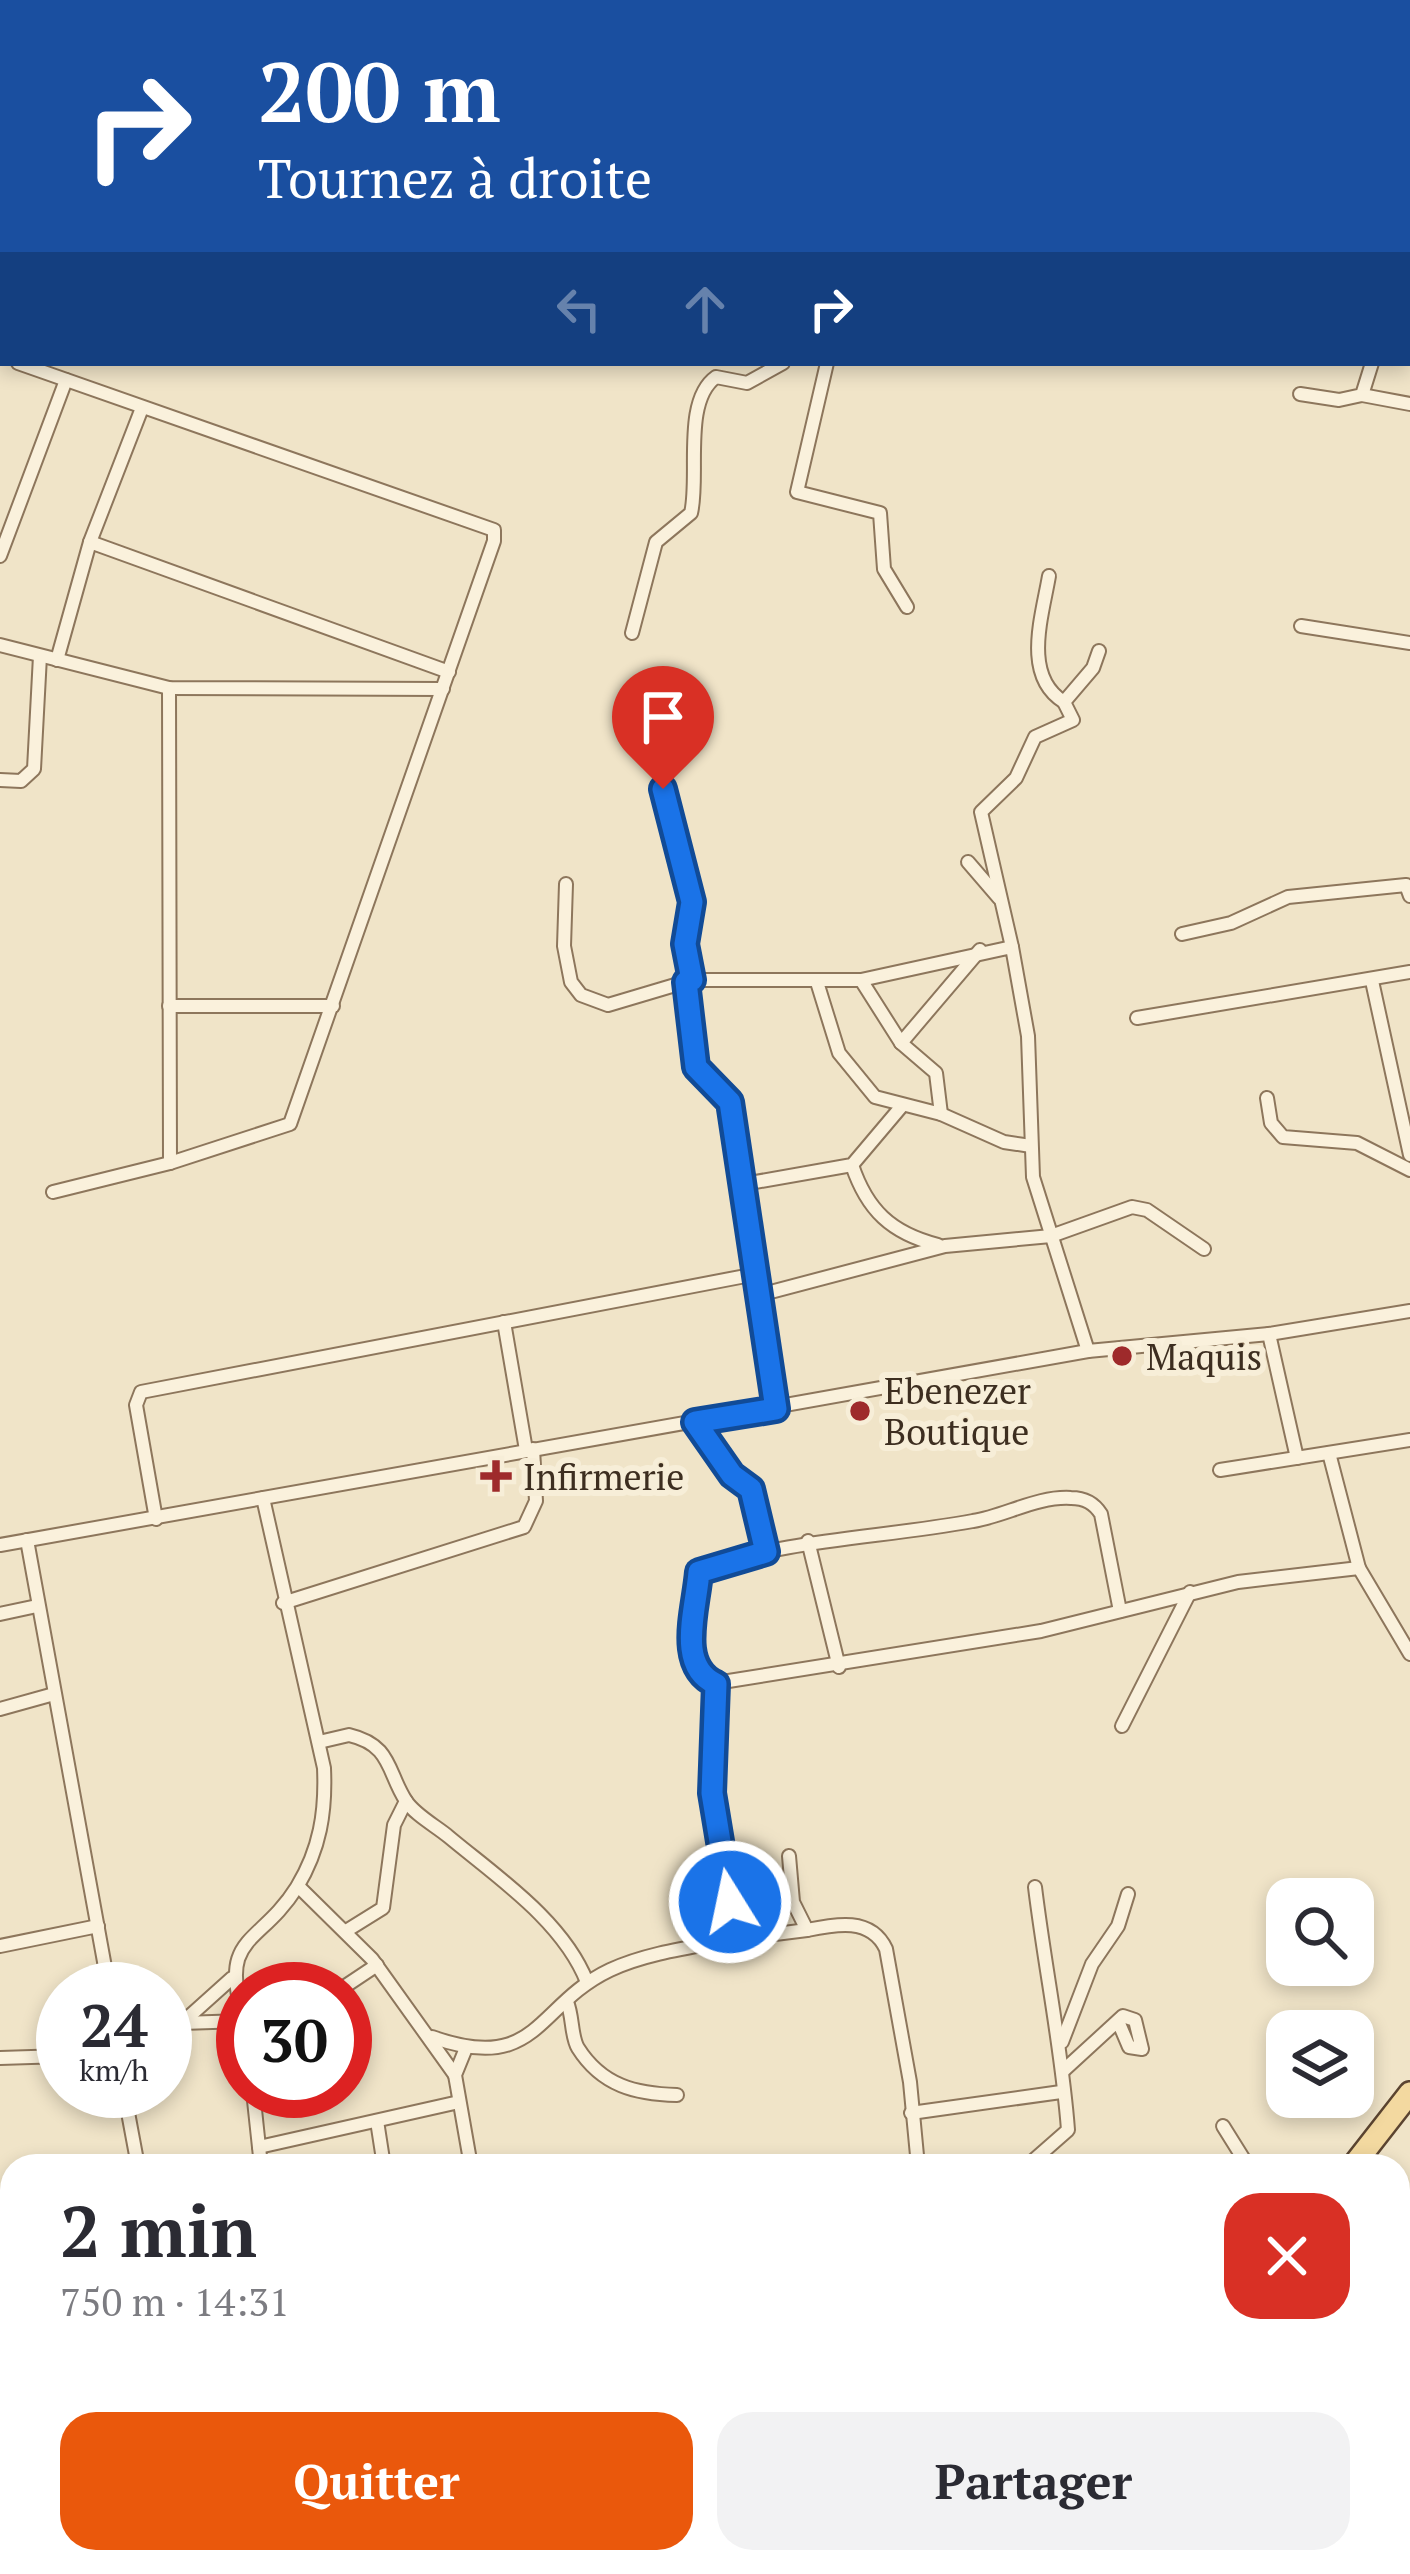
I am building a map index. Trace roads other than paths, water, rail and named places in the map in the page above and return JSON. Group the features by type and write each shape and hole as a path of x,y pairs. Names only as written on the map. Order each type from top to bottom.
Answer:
{"main road":[{"path":"1362,2154 1410,2093"}],"street":[{"path":"26,366 494,530 290,1124 170,1163 52,1192"},
{"path":"632,634 656,542 691,513 691,449 706,386 716,377 758,380 779,366"},
{"path":"826,366 797,492 880,513 884,569 907,607"},
{"path":"1362,395 1371,366"},
{"path":"0,556 7,514 66,380"},
{"path":"1300,394 1340,400 1362,395 1410,404"},
{"path":"57,660 90,542 142,408"},
{"path":"90,542 449,672"},
{"path":"1049,576 1038,664 1046,687 1064,702 1073,720 1035,737 1016,778 981,812 1028,1036 1033,1177 1088,1351"},
{"path":"1301,626 1410,643"},
{"path":"0,645 169,688 443,689"},
{"path":"1064,702 1093,668 1099,651"},
{"path":"0,780 21,781 34,769 40,656"},
{"path":"169,688 170,1163"},
{"path":"663,789 692,902 685,944 696,1067 728,1095 776,1409"},
{"path":"968,862 1000,899"},
{"path":"566,884 566,965 581,995 608,1005 689,981 862,980 1012,946"},
{"path":"1182,934 1231,923 1288,897 1409,888"},
{"path":"902,1043 980,950"},
{"path":"1137,1018 1410,972"},
{"path":"862,980 902,1043 936,1073 941,1114"},
{"path":"1372,981 1410,1155"},
{"path":"818,982 843,1060 875,1097 941,1114 992,1138 1031,1146"},
{"path":"169,1006 333,1006"},
{"path":"1267,1098 1271,1123 1283,1138 1357,1143 1410,1170"},
{"path":"744,1184 852,1165 884,1120 902,1107"},
{"path":"852,1165 868,1207 905,1237 945,1246"},
{"path":"759,1295 945,1246 1051,1236 1132,1207 1160,1218 1204,1249"},
{"path":"156,1519 136,1405 141,1393 756,1274"},
{"path":"0,1545 1088,1351 1269,1334 1410,1311"},
{"path":"284,1604 524,1527 536,1501 503,1322"},
{"path":"1269,1334 1297,1458"},
{"path":"695,1422 732,1475 751,1489 766,1552"},
{"path":"1220,1470 1410,1441"},
{"path":"1329,1453 1359,1568 1410,1654"},
{"path":"236,1962 298,1886 326,1809 319,1742 262,1498"},
{"path":"1120,1611 1101,1514 1080,1499 1040,1501 996,1517 935,1528 808,1540 699,1572 691,1660 701,1677 716,1684 1041,1631 1120,1611 1190,1592 1359,1568"},
{"path":"27,1540 104,1962"},
{"path":"808,1540 838,1667"},
{"path":"1122,1726 1190,1592"},
{"path":"0,1614 37,1606"},
{"path":"716,1684 712,1793 736,1939"},
{"path":"0,1709 54,1694"},
{"path":"319,1742 349,1735 378,1751 397,1774 406,1801 524,1895 587,1982"},
{"path":"346,1931 383,1908 392,1832 406,1801"},
{"path":"789,1856 793,1903 807,1930"},
{"path":"298,1886 377,1965 432,2037 455,2075 469,2154"},
{"path":"1035,1887 1050,1998 1062,2043 1061,2092 1067,2134 1042,2154"},
{"path":"1062,2043 1087,1975 1118,1926 1128,1894"},
{"path":"432,2037 466,2048 520,2041 587,1982 650,1956 846,1924 863,1927 881,1939 910,2082 916,2154"},
{"path":"0,1946 98,1926"},
{"path":"372,1968 377,1965"},
{"path":"192,2014 216,1992"},
{"path":"567,2002 575,2045 607,2079 630,2092 677,2095"},
{"path":"1064,2071 1118,2021"},
{"path":"455,2075 466,2048"},
{"path":"0,2058 36,2057"},
{"path":"910,2113 1061,2092"},
{"path":"259,2147 459,2102"},
{"path":"129,2118 136,2154"},
{"path":"256,2118 260,2154"},
{"path":"377,2121 382,2154"},
{"path":"1223,2126 1240,2154"}],"place":[{"name":"Maquis","path":"1122,1356"},
{"name":"Ebenezer Boutique","path":"860,1411"},
{"name":"Infirmerie","path":"496,1476"}]}
